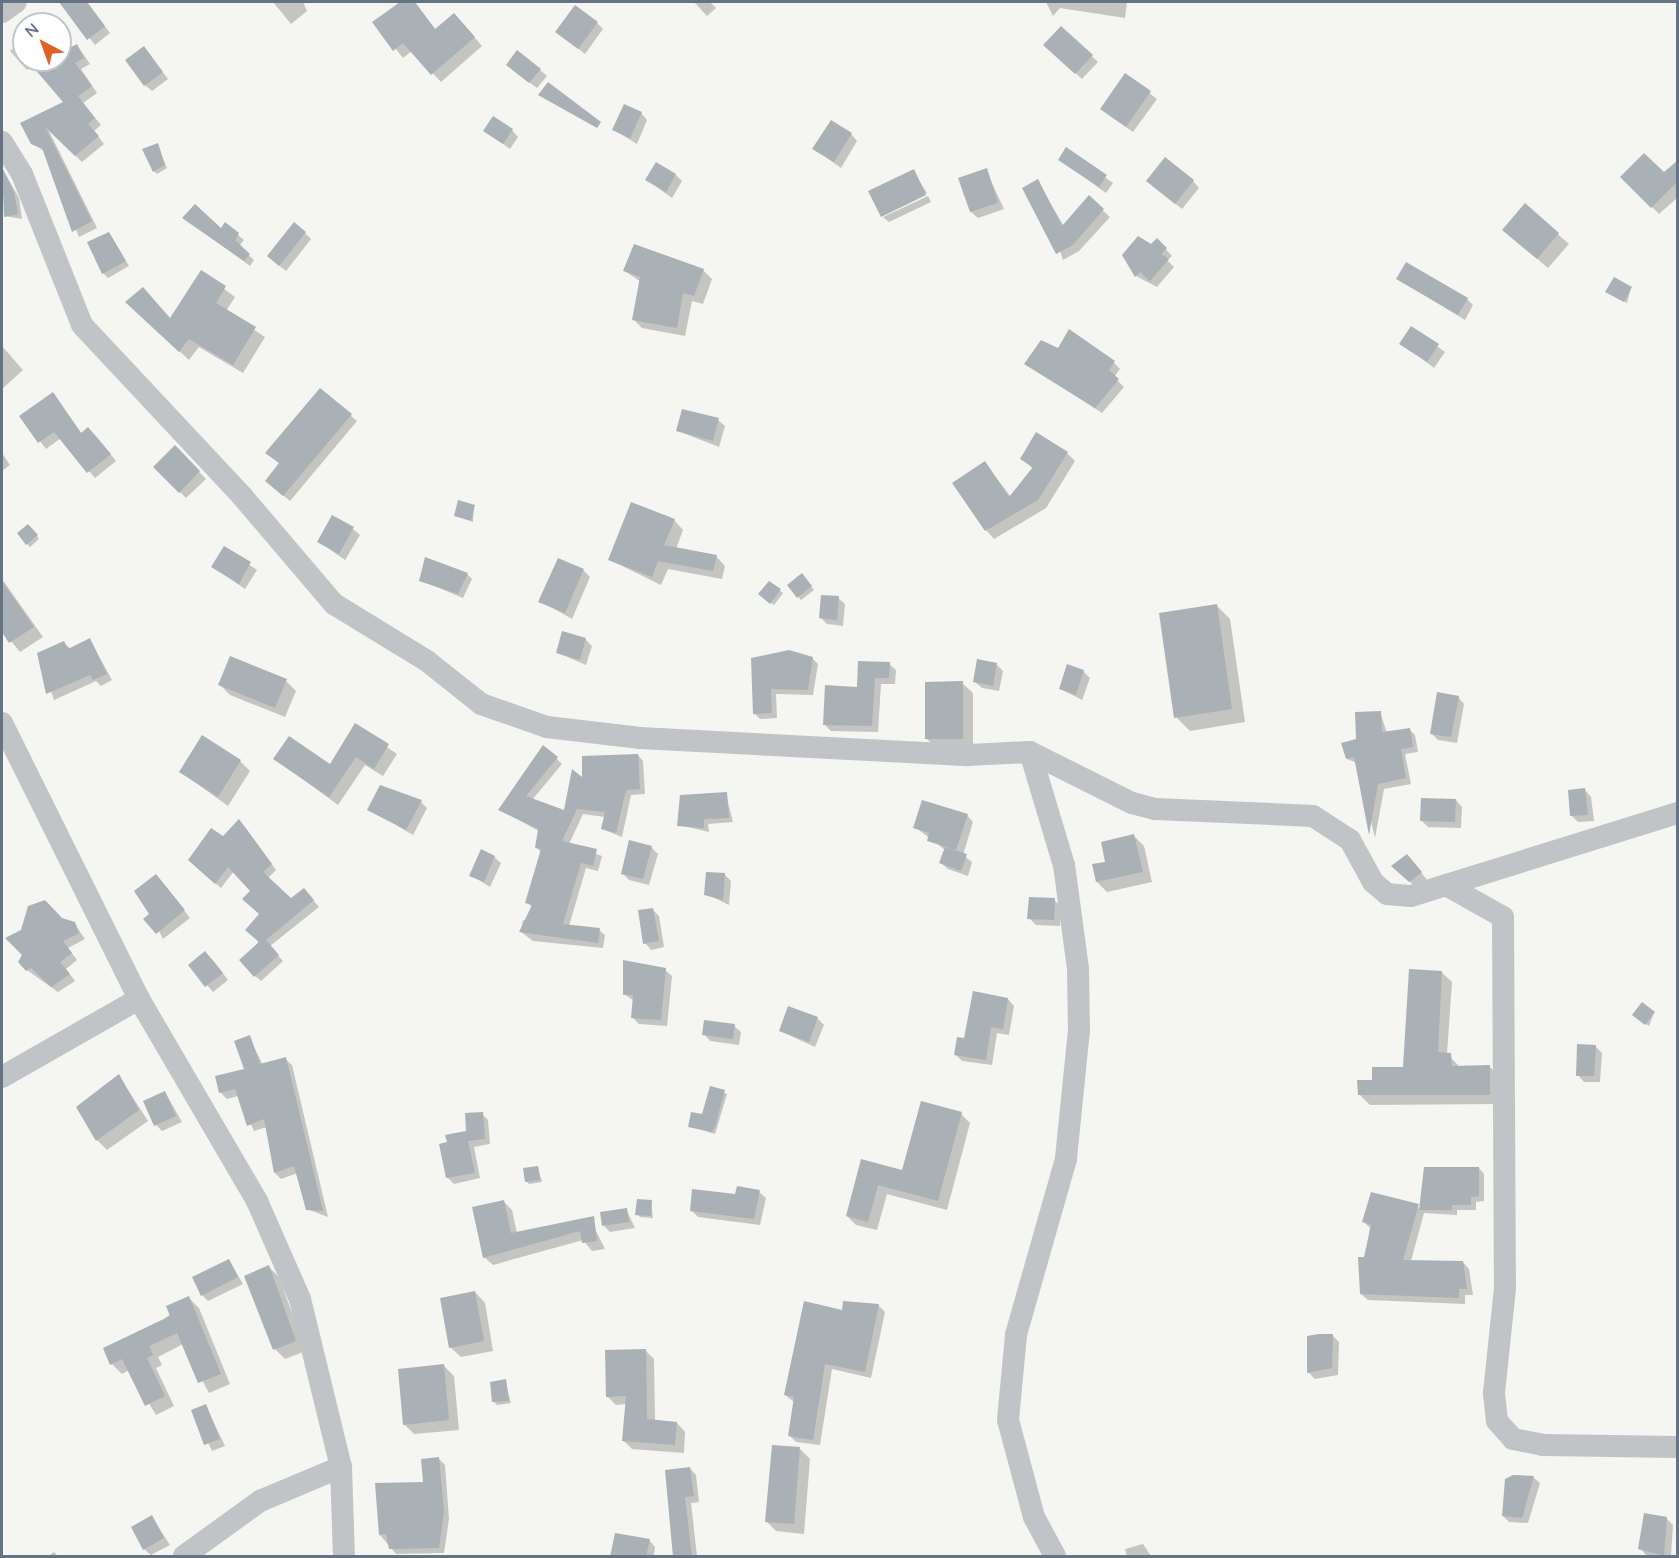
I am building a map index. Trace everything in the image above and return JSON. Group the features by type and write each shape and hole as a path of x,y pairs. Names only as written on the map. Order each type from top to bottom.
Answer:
{"street":[{"path":"2,12 16,2"},
{"path":"2,142 22,174 82,325 242,496 334,604 428,661 481,704 547,727 640,738 968,755 1030,752 1148,807 1313,816 1350,840 1373,882 1387,894 1412,896 1677,813"},
{"path":"2,723 139,999 257,1201 300,1299 342,1467 344,1557"},
{"path":"1030,752 1064,865 1078,969 1079,1030 1066,1159 1016,1335 1008,1420 1034,1518 1055,1557"},
{"path":"1446,885 1503,917 1505,1288 1494,1393 1497,1421 1513,1439 1543,1445 1677,1447"},
{"path":"2,1077 139,999"},
{"path":"184,1557 260,1502 342,1467"}],"building":[{"path":"59,2 87,2 105,26 87,40 72,20 72,12 66,12"},
{"path":"400,2 415,2 435,29 454,13 475,37 431,75 403,43 393,51 372,22"},
{"path":"575,5 598,22 578,49 555,32"},
{"path":"1061,26 1093,55 1075,74 1043,45"},
{"path":"77,44 84,58 75,63 92,86 78,96 95,118 88,124 99,136 75,156 45,127 92,221 72,232 42,148 31,144 20,123 63,102 37,72 72,72 72,47"},
{"path":"144,46 163,72 144,86 125,60"},
{"path":"517,50 541,69 529,83 506,65"},
{"path":"1125,73 1151,91 1126,127 1100,109"},
{"path":"548,82 601,122 597,128 538,95"},
{"path":"624,104 642,112 630,138 612,130"},
{"path":"493,116 513,129 503,144 483,131"},
{"path":"831,120 852,133 834,162 812,149"},
{"path":"158,143 165,165 153,172 142,149"},
{"path":"1066,147 1107,175 1099,187 1058,160"},
{"path":"1644,153 1664,172 1677,161 1677,182 1651,208 1620,177"},
{"path":"1165,157 1194,180 1175,204 1146,181"},
{"path":"656,162 676,174 666,192 645,180"},
{"path":"2,167 14,192 18,214 4,217"},
{"path":"987,168 998,203 970,212 958,178"},
{"path":"914,169 926,195 881,217 868,191"},
{"path":"1038,179 1062,226 1089,195 1104,209 1073,245 1056,254 1022,188"},
{"path":"1525,203 1559,233 1537,259 1502,230"},
{"path":"195,204 221,228 225,222 239,233 235,240 250,254 244,261 182,218"},
{"path":"294,222 306,232 279,266 267,256"},
{"path":"109,232 126,261 102,274 87,242"},
{"path":"1138,236 1151,244 1157,238 1167,248 1161,254 1169,259 1150,281 1140,272 1135,277 1122,255"},
{"path":"634,244 704,269 694,296 683,293 677,328 632,320 640,277 623,271"},
{"path":"1406,262 1468,298 1458,315 1396,279"},
{"path":"201,270 226,286 216,303 256,327 233,365 189,339 179,352 125,302 143,287 170,318"},
{"path":"1614,277 1632,287 1624,302 1605,292"},
{"path":"1411,326 1439,344 1427,362 1399,344"},
{"path":"1069,329 1115,361 1109,370 1119,379 1095,408 1024,364 1041,340 1058,348"},
{"path":"320,388 352,414 283,496 265,481 279,463 265,453"},
{"path":"53,392 81,433 88,427 111,454 87,473 54,432 38,443 19,416"},
{"path":"682,409 719,418 713,441 676,431"},
{"path":"1036,432 1068,452 1038,500 985,531 952,483 985,461 1009,497 1033,467 1020,459"},
{"path":"175,445 200,471 179,493 153,467"},
{"path":"458,500 475,505 471,521 454,516"},
{"path":"631,502 675,519 664,545 717,555 713,571 658,561 652,577 608,560"},
{"path":"332,515 354,527 339,554 317,542"},
{"path":"28,524 38,535 26,545 17,533"},
{"path":"224,546 251,562 239,584 211,567"},
{"path":"425,557 468,573 458,594 419,581"},
{"path":"558,558 584,569 565,613 538,602"},
{"path":"802,573 812,586 797,598 787,585"},
{"path":"2,581 34,627 9,643 2,632"},
{"path":"769,581 781,589 770,604 758,594"},
{"path":"821,595 839,596 837,620 819,618"},
{"path":"1217,604 1232,709 1174,718 1159,613"},
{"path":"562,631 586,638 580,660 556,653"},
{"path":"90,638 107,674 93,680 90,675 46,694 37,653 64,641 68,649"},
{"path":"789,650 813,657 808,690 771,689 772,713 753,714 751,658"},
{"path":"230,656 287,679 275,708 218,685"},
{"path":"977,659 997,663 993,686 973,682"},
{"path":"858,661 890,662 889,678 875,678 872,726 823,725 825,685 857,687"},
{"path":"1067,664 1084,670 1076,695 1059,689"},
{"path":"963,681 963,739 925,739 925,682"},
{"path":"1437,692 1459,696 1451,737 1430,734"},
{"path":"1381,711 1382,732 1410,728 1413,747 1401,749 1406,778 1378,784 1369,835 1354,757 1346,759 1341,743 1356,739 1355,712"},
{"path":"355,723 389,744 374,769 356,757 329,797 273,759 289,736 330,764"},
{"path":"202,735 241,760 218,797 179,772"},
{"path":"543,745 558,757 526,796 564,810 572,769 582,777 582,756 638,754 640,789 626,790 616,833 601,829 605,812 577,809 562,841 597,849 593,866 581,863 563,924 600,928 598,943 519,932 532,905 525,903 541,849 535,848 538,829 498,810"},
{"path":"380,785 422,800 406,830 367,810"},
{"path":"1585,788 1588,815 1570,816 1568,790"},
{"path":"727,792 729,818 704,819 704,828 677,826 680,795"},
{"path":"1421,798 1456,799 1455,822 1420,821"},
{"path":"922,800 968,814 956,850 927,841 929,833 913,828"},
{"path":"239,819 272,864 263,872 291,898 304,888 314,900 266,940 279,955 254,977 239,960 259,942 245,930 259,914 242,899 250,891 228,867 215,884 188,860 211,828 223,836"},
{"path":"1134,834 1143,872 1096,882 1092,864 1105,862 1101,842"},
{"path":"629,840 652,846 643,879 621,874"},
{"path":"945,847 967,854 961,871 939,863"},
{"path":"481,849 495,856 484,882 469,876"},
{"path":"1407,854 1422,872 1409,882 1391,866"},
{"path":"706,872 725,873 723,900 704,895"},
{"path":"156,874 185,910 156,934 143,919 149,914 134,891"},
{"path":"1029,897 1055,898 1054,920 1027,919"},
{"path":"45,900 62,918 75,922 79,933 63,941 72,953 60,962 70,974 51,987 31,968 26,971 18,962 22,955 5,938 21,930 28,906"},
{"path":"653,908 659,941 643,944 638,910"},
{"path":"205,951 223,973 205,987 188,965"},
{"path":"623,960 666,968 661,1020 631,1018 633,995 623,995"},
{"path":"1409,969 1442,971 1438,1052 1451,1053 1452,1066 1490,1065 1490,1095 1358,1095 1357,1080 1372,1080 1372,1067 1403,1067"},
{"path":"973,991 1008,998 1003,1029 991,1027 986,1060 954,1055 957,1037 964,1038"},
{"path":"1642,1002 1655,1012 1645,1025 1632,1015"},
{"path":"788,1006 818,1017 809,1042 779,1031"},
{"path":"704,1020 735,1024 733,1039 702,1035"},
{"path":"250,1035 260,1064 286,1057 323,1211 306,1210 294,1166 274,1173 264,1119 247,1126 235,1089 219,1093 215,1076 244,1069 234,1041"},
{"path":"1577,1044 1596,1045 1594,1076 1576,1076"},
{"path":"119,1074 139,1110 96,1141 76,1107"},
{"path":"710,1086 725,1090 715,1127 712,1132 688,1127 691,1112 702,1114"},
{"path":"165,1091 176,1116 154,1126 143,1101"},
{"path":"921,1101 962,1112 938,1201 878,1185 868,1222 846,1216 861,1159 902,1170"},
{"path":"483,1112 485,1139 468,1141 475,1173 446,1178 439,1144 447,1142 445,1135 466,1131 465,1113"},
{"path":"538,1166 540,1180 525,1182 523,1168"},
{"path":"1424,1167 1479,1167 1479,1196 1471,1197 1471,1205 1452,1205 1452,1210 1419,1210"},
{"path":"737,1186 760,1190 754,1219 690,1211 692,1189 735,1194"},
{"path":"1371,1192 1419,1204 1403,1260 1463,1261 1467,1289 1459,1289 1459,1298 1360,1294 1358,1257 1364,1257 1371,1225 1362,1222"},
{"path":"637,1199 652,1200 651,1216 635,1215"},
{"path":"504,1200 511,1233 594,1216 597,1241 582,1243 580,1231 483,1258 472,1207"},
{"path":"627,1208 629,1222 602,1226 600,1212"},
{"path":"229,1259 238,1277 201,1296 192,1277"},
{"path":"269,1265 296,1341 273,1350 244,1276"},
{"path":"475,1291 484,1341 449,1348 440,1298"},
{"path":"189,1296 221,1374 198,1383 177,1333 149,1346 153,1355 147,1358 165,1396 145,1406 122,1359 110,1365 103,1348 170,1316 166,1306"},
{"path":"804,1301 842,1310 843,1301 879,1304 865,1372 825,1364 813,1440 788,1436 794,1397 784,1395"},
{"path":"1333,1334 1332,1368 1307,1373 1307,1336"},
{"path":"646,1349 647,1419 677,1422 675,1445 622,1441 626,1396 606,1397 605,1350"},
{"path":"444,1364 449,1420 403,1425 398,1369"},
{"path":"506,1379 509,1401 492,1402 490,1382"},
{"path":"206,1404 220,1439 204,1445 191,1410"},
{"path":"772,1445 800,1447 794,1524 765,1522"},
{"path":"439,1457 444,1512 439,1548 389,1549 386,1534 379,1535 375,1483 423,1482 421,1459"},
{"path":"690,1467 694,1496 685,1497 692,1557 673,1557 665,1470"},
{"path":"1513,1475 1534,1476 1522,1518 1502,1516 1505,1479"},
{"path":"1644,1513 1667,1517 1664,1556 1638,1549"},
{"path":"152,1515 164,1538 143,1550 131,1527"},
{"path":"615,1533 650,1539 646,1557 610,1557"}]}
